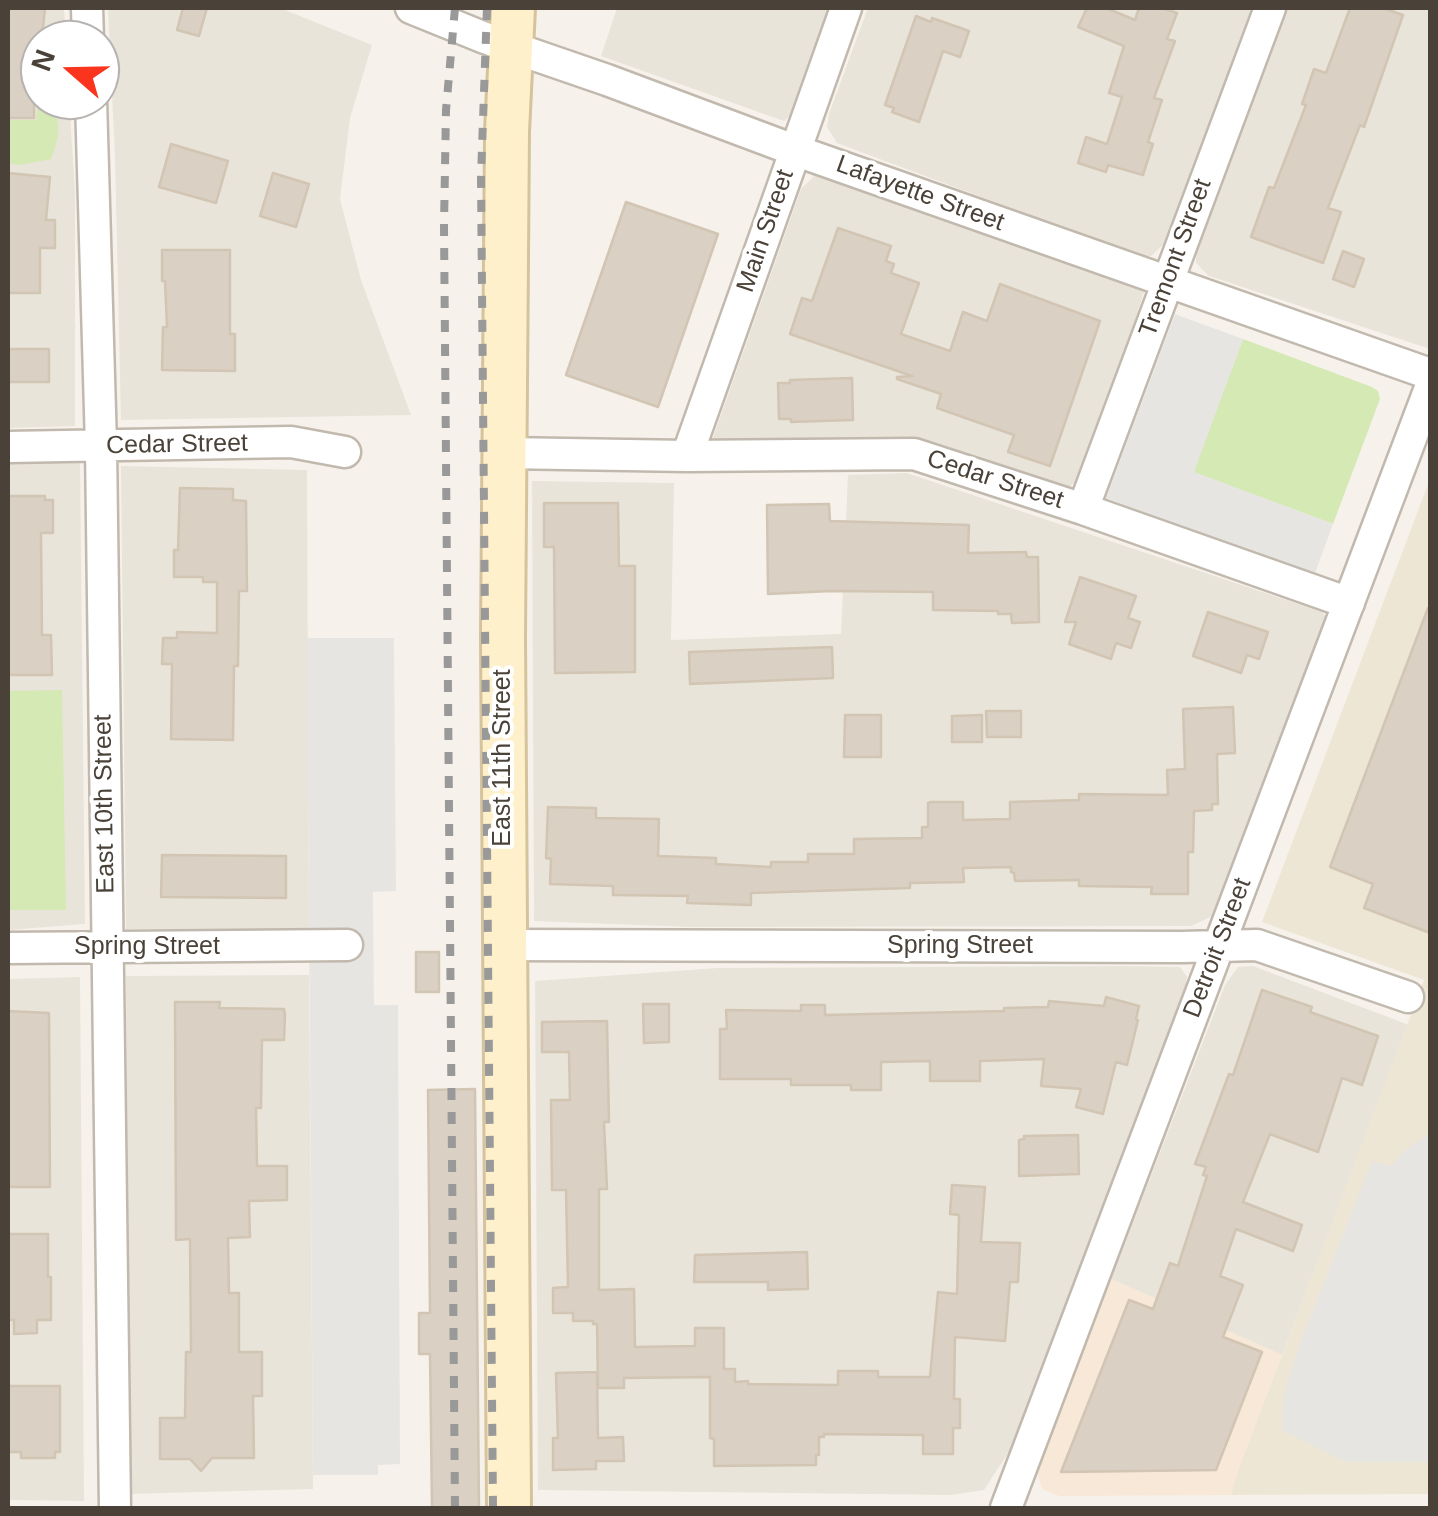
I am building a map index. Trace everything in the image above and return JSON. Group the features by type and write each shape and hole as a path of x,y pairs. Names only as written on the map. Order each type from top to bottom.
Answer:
{"street":[{"name":"Lafayette Street","path":"412,8 512,27 607,80 794,150 1430,374"},
{"name":"Main Street","path":"687,456 846,8"},
{"name":"Tremont Street","path":"1083,509 1270,8"},
{"name":"East 11th Street","path":"509,1508 504,945 507,132 512,27"},
{"name":"East 10th Street","path":"92,120 101,446 114,1508"},
{"name":"Detroit Street","path":"1006,1508 1430,388"},
{"name":"Cedar Street","path":"8,447 292,442 346,452"},
{"name":"Cedar Street","path":"505,452 687,456 914,454 1350,603"},
{"name":"Spring Street","path":"8,948 347,945"},
{"name":"Spring Street","path":"504,945 1257,945 1408,996"}],"shaded area":[{"path":"8,8 64,8 65,20 20,20 20,120 70,120 75,191 75,426 8,428"},
{"path":"108,8 280,8 372,45 350,118 340,199 361,280 411,415 121,420 113,120 120,120 120,20 109,20"},
{"path":"617,8 832,8 793,112 784,121 601,56"},
{"path":"868,8 1254,8 1166,242 1151,256 1139,256 837,143 827,127 829,114"},
{"path":"1287,8 1430,8 1430,349 1209,276 1196,263 1196,248"},
{"path":"814,176 832,178 1130,281 1144,292 1075,482 1066,490 946,446 893,437 751,445 711,443 801,189"},
{"path":"1175,314 1243,339 1194,472 1333,524 1314,576 1106,498"},
{"path":"80,462 85,924 8,930 8,463"},
{"path":"121,466 307,470 309,929 126,929"},
{"path":"907,473 1322,612 1328,619 1215,915 1191,926 690,927 534,921 532,481 674,483 671,640 841,634 848,475"},
{"path":"1430,479 1430,1494 1231,1495 1424,980 1262,922"},
{"path":"307,638 394,638 396,891 373,892 374,1005 398,1005 400,1464 378,1465 378,1475 313,1475"},
{"path":"1253,966 1409,1025 1282,1355 1111,1279 1225,985 1238,967"},
{"path":"1180,967 1187,977 1184,1000 1012,1447 984,1490 951,1495 538,1490 535,981 718,968"},
{"path":"309,975 313,1489 128,1494 126,976"},
{"path":"80,977 84,1501 8,1500 8,979"},
{"path":"1430,1133 1430,1462 1346,1462 1282,1430 1284,1394 1372,1161 1392,1166 1403,1152"},
{"path":"1111,1279 1282,1355 1231,1495 1059,1496 1042,1489 1036,1468"}],"green space":[{"path":"8,120 57,120 51,159 20,165 8,163"},
{"path":"1243,339 1378,391 1380,399 1333,524 1193,472"},
{"path":"62,690 66,910 8,910 8,691"}],"building":[{"path":"8,8 45,8 44,20 20,20 20,118 8,118"},
{"path":"183,8 207,8 199,36 177,30"},
{"path":"1087,8 1106,8 1135,20 1139,8 1162,8 1177,13 1167,39 1175,41 1154,98 1162,100 1148,142 1153,144 1143,175 1108,165 1106,172 1078,163 1086,137 1107,144 1122,97 1109,93 1124,46 1078,27"},
{"path":"1350,8 1383,8 1403,15 1364,127 1360,125 1328,208 1341,212 1323,263 1251,237 1306,105 1302,104 1314,69 1326,73"},
{"path":"916,16 969,31 960,57 943,51 919,122 892,112 894,108 885,105"},
{"path":"171,144 228,161 216,203 159,187"},
{"path":"8,173 50,177 46,220 55,220 55,248 40,248 40,293 8,293"},
{"path":"273,173 309,184 296,227 260,216"},
{"path":"626,202 718,234 658,407 566,375"},
{"path":"838,228 891,246 886,261 894,264 891,273 919,283 901,334 950,351 963,312 987,321 1000,284 1100,321 1050,466 1008,452 1014,435 937,408 941,394 897,379 912,376 790,334 802,298 812,301"},
{"path":"162,250 230,250 230,334 235,334 235,371 162,370 163,327 167,327"},
{"path":"1343,251 1364,259 1354,287 1333,279"},
{"path":"8,349 49,349 49,382 8,382"},
{"path":"852,378 853,420 779,419 778,383"},
{"path":"180,488 233,489 233,500 246,501 247,591 239,591 233,740 171,739 172,664 162,664 163,638 177,638 177,632 217,633 217,582 203,582 203,577 174,577"},
{"path":"8,496 45,496 45,500 53,500 53,533 41,533 42,635 51,635 52,675 8,675"},
{"path":"544,503 618,503 619,566 635,566 635,672 555,673 554,547 544,547"},
{"path":"829,504 830,521 969,525 968,553 1026,552 1027,557 1038,557 1039,622 1012,623 1011,614 998,611 933,610 933,592 768,594 767,505"},
{"path":"1080,577 1136,596 1128,618 1140,622 1131,648 1116,643 1111,659 1069,644 1076,622 1065,622"},
{"path":"1428,608 1430,933 1364,908 1373,884 1330,867"},
{"path":"1208,612 1268,632 1259,659 1247,655 1241,673 1193,656"},
{"path":"832,647 833,678 690,684 689,652"},
{"path":"1233,707 1235,753 1217,754 1218,804 1212,804 1212,810 1194,811 1193,852 1188,852 1188,894 1151,894 1152,887 1079,886 1079,880 1015,881 1011,867 963,868 964,882 910,883 910,888 751,893 751,905 687,903 688,896 613,895 613,886 550,884 551,859 546,858 548,807 596,808 596,818 659,819 658,856 716,858 716,864 771,867 771,862 808,862 808,854 854,854 854,839 922,838 922,827 928,827 931,802 963,802 963,820 1010,819 1010,802 1079,800 1079,794 1168,795 1167,770 1185,769 1183,709"},
{"path":"986,711 1021,711 1021,737 987,737"},
{"path":"845,715 881,715 881,757 844,757"},
{"path":"982,715 982,742 952,742 952,716"},
{"path":"162,855 286,856 286,898 161,897"},
{"path":"416,952 439,952 439,992 416,992"},
{"path":"1262,990 1378,1036 1362,1085 1342,1078 1318,1152 1270,1134 1243,1202 1302,1225 1293,1251 1236,1229 1220,1276 1243,1285 1223,1337 1262,1352 1216,1470 1061,1472 1129,1300 1153,1309 1170,1263 1178,1266 1207,1176 1203,1175 1206,1167 1195,1164 1229,1074 1233,1075"},
{"path":"1106,997 1139,1006 1127,1065 1116,1062 1103,1114 1076,1107 1081,1089 1041,1086 1044,1059 980,1061 980,1081 930,1081 930,1061 881,1062 881,1090 851,1090 851,1085 791,1085 791,1079 720,1079 720,1029 727,1029 726,1010 801,1011 801,1005 825,1005 825,1015 1004,1011 1048,1007 1049,1001 1104,1006"},
{"path":"175,1002 220,1002 219,1008 284,1009 285,1015 284,1040 262,1040 261,1108 256,1108 257,1166 287,1166 287,1200 249,1201 250,1237 228,1238 229,1293 239,1293 239,1352 262,1352 262,1396 253,1396 254,1458 212,1458 201,1471 190,1459 160,1459 160,1418 185,1418 186,1352 191,1352 190,1239 176,1240"},
{"path":"643,1004 669,1004 669,1042 644,1043"},
{"path":"8,1011 49,1013 50,1187 8,1187"},
{"path":"607,1021 609,1122 604,1122 607,1189 599,1189 599,1290 634,1289 635,1347 695,1346 695,1328 724,1328 724,1369 735,1369 735,1382 838,1385 838,1371 878,1371 878,1377 930,1377 938,1292 957,1294 959,1215 950,1214 952,1185 985,1187 981,1242 1020,1243 1018,1282 1010,1282 1005,1341 955,1337 954,1399 960,1399 960,1428 953,1428 953,1454 923,1454 923,1435 824,1434 819,1437 816,1465 714,1466 710,1377 624,1378 624,1388 598,1388 597,1324 573,1321 573,1313 553,1313 553,1288 568,1287 566,1190 552,1190 551,1100 570,1100 569,1052 542,1052 542,1022"},
{"path":"475,1089 479,1508 432,1508 430,1354 419,1354 419,1313 430,1313 428,1090"},
{"path":"1078,1135 1079,1174 1019,1176 1019,1140 1024,1136"},
{"path":"8,1234 48,1234 51,1320 37,1320 37,1333 14,1334 14,1320 8,1320"},
{"path":"807,1252 808,1289 768,1290 768,1282 694,1282 695,1255"},
{"path":"597,1372 598,1438 623,1437 624,1461 596,1461 596,1469 553,1470 553,1438 558,1438 556,1373"},
{"path":"8,1386 60,1386 60,1452 55,1452 55,1458 21,1458 21,1452 8,1452"}],"railway":[{"path":"455,8 446,110 444,226 455,1508"},
{"path":"487,8 481,177 493,1508"}]}
